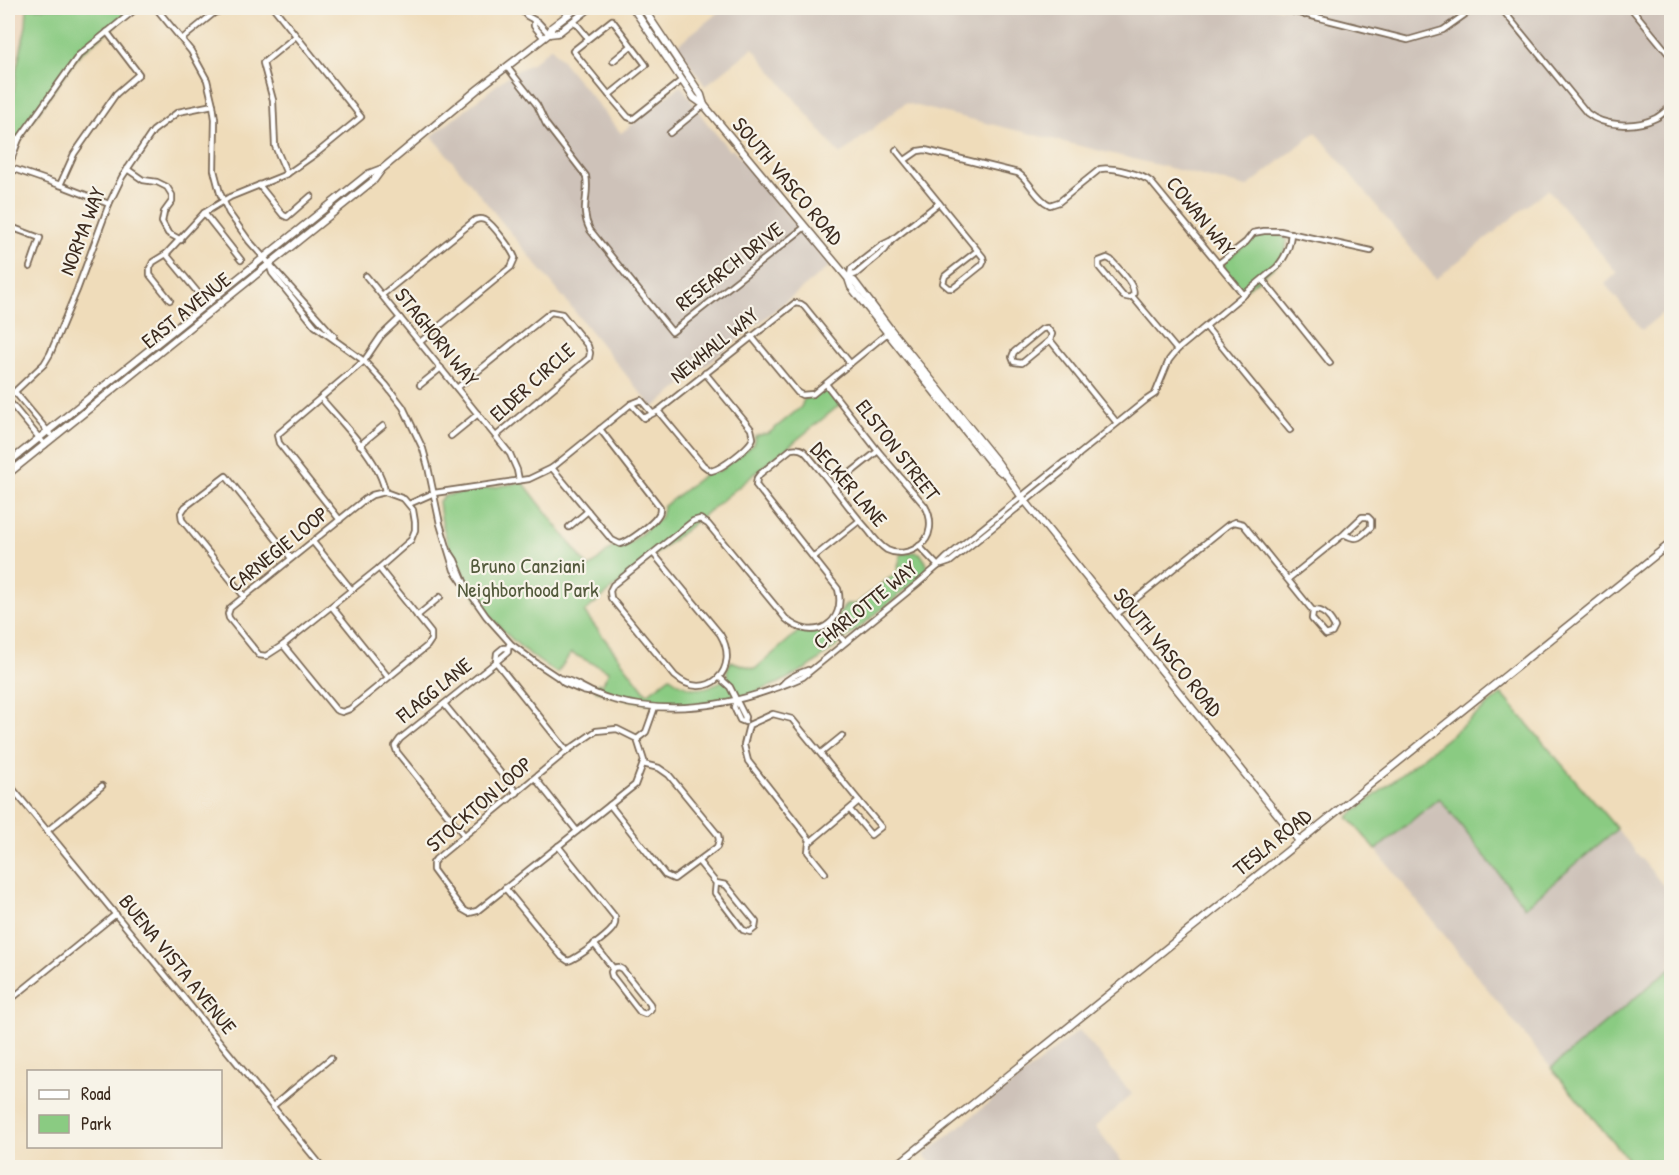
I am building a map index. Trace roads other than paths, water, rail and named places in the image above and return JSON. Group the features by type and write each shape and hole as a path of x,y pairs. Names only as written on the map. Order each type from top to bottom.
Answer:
{"main road":[{"name":"EAST AVENUE","path":"547,36 552,27 577,8"},
{"name":"EAST AVENUE","path":"8,474 374,180 382,169 507,67 547,36 558,33 590,8"},
{"name":"SOUTH VASCO ROAD","path":"633,8 694,98 704,105 805,227 854,281 889,332 998,463 1023,499 1299,841"},
{"name":"SOUTH VASCO ROAD","path":"643,8 701,95 704,105"},
{"name":"EAST AVENUE","path":"8,463 368,174 382,169"},
{"name":"TESLA ROAD","path":"893,1167 1671,542"}],"street":[{"path":"109,204 60,184 8,168 19,139 79,55 137,8"},
{"name":"CHARLOTTE WAY","path":"156,8 182,39 202,70 210,91 213,105 214,170 223,202 236,224 269,264 272,273 315,326 364,361 386,385 407,414 423,449 440,524 454,570 509,646 559,678 615,700 655,707 714,705 792,683 803,677 946,558 1023,499 1064,462 1078,455 1155,394 1169,360 1177,350"},
{"path":"182,39 214,13 228,8"},
{"path":"170,300 150,275 150,268 153,262 181,240 204,213 230,197 286,174 317,153 361,117 274,8"},
{"path":"520,8 538,22 547,36"},
{"path":"1280,8 1408,40 1443,30 1474,8"},
{"path":"1305,15 1315,8"},
{"path":"1501,8 1587,113 1595,119 1614,124 1639,123 1656,118 1671,106"},
{"path":"1630,8 1671,58"},
{"path":"574,21 588,38"},
{"path":"609,95 646,65 612,21 573,51 609,95 628,117 633,119 682,80"},
{"path":"60,184 74,154 116,94 139,74 107,32"},
{"path":"286,174 275,146 273,100 263,63 296,36"},
{"path":"613,61 631,46"},
{"name":"RESEARCH DRIVE","path":"507,67 537,105 546,124 586,176 588,185 584,213 590,230 672,332 805,227"},
{"name":"NORMA WAY","path":"8,399 44,364 51,354 109,204 122,177 153,131 178,112 213,105"},
{"path":"670,133 704,105"},
{"path":"8,135 19,139"},
{"path":"896,150 983,257 982,265 953,288 943,283 945,276 977,251"},
{"name":"COWAN WAY","path":"904,160 918,151 925,150 1018,173 1044,202 1050,205 1059,202 1100,169 1107,168 1143,176 1151,182 1244,295"},
{"path":"127,169 143,180 158,182 167,187 172,195 172,201 164,212 162,222 168,233 181,240"},
{"path":"259,185 287,217 311,196"},
{"path":"849,276 855,274 885,250 892,240 939,203"},
{"path":"204,213 241,260"},
{"path":"382,295 475,220 483,219 489,223 514,255 514,262 511,267 420,342"},
{"path":"8,225 40,238 30,267"},
{"path":"1218,264 1246,242 1253,233 1264,231 1291,233 1371,251"},
{"path":"1132,296 1177,350 1277,267 1286,256 1291,233"},
{"path":"166,254 199,294"},
{"path":"1101,259 1111,260 1133,287 1132,296 1128,298 1123,296 1100,269 1098,264 1101,259"},
{"name":"STAGHORN WAY","path":"366,276 496,436 514,460 519,480"},
{"path":"1263,280 1330,363"},
{"name":"NEWHALL WAY","path":"652,413 658,411 791,304 798,303 804,306 850,363"},
{"name":"ELDER CIRCLE","path":"457,388 551,312 562,314 569,322 588,346 589,358 496,436"},
{"path":"340,520 279,443 276,435 364,361 381,336 400,318"},
{"path":"1206,327 1290,430"},
{"path":"1047,328 1051,331 1050,340 1022,363 1013,360 1014,352 1042,329 1047,328"},
{"path":"752,336 802,395 813,394 889,332"},
{"path":"1050,340 1117,423"},
{"path":"420,385 441,368"},
{"path":"658,411 703,465 711,471 720,469 749,445 753,438 751,429 705,373"},
{"name":"ELSTON STREET","path":"826,384 928,512 930,527 925,541 919,546"},
{"path":"15,392 53,438"},
{"path":"321,398 379,472 385,492 398,495 409,504 434,493 491,486 538,476 552,468 631,404 641,400 652,413 644,418 631,404"},
{"path":"8,399 45,445"},
{"path":"451,436 478,414"},
{"path":"360,445 383,426"},
{"path":"552,468 612,540 620,544 628,542 656,519 660,512 657,503 600,429"},
{"name":"DECKER LANE","path":"829,624 840,604 838,589 758,489 757,478 791,449 804,451 859,520 886,549 903,553 919,546"},
{"path":"834,486 878,451"},
{"path":"244,596 182,520 181,513 185,507 226,476 291,558"},
{"name":"CARNEGIE LOOP","path":"385,492 372,495 230,608 228,614 230,618 259,655 266,656 283,645 411,540 415,522 413,510 409,504"},
{"path":"568,527 588,511"},
{"path":"1288,579 1362,517 1368,517 1371,520 1371,527 1358,538 1353,539 1344,534"},
{"path":"653,553 725,642 728,657 720,677 701,686 681,681 611,598 610,591 613,585 653,553 693,521 700,519 708,524 793,625 805,630 819,629 829,624 845,642"},
{"path":"814,557 859,520"},
{"path":"1117,614 1228,525 1239,522 1244,524 1314,611"},
{"path":"313,542 351,589"},
{"path":"919,546 938,566"},
{"path":"283,645 336,710 342,712 350,709 427,646 431,640 430,633 379,568"},
{"path":"417,616 440,597"},
{"path":"332,607 388,677"},
{"path":"1318,609 1322,611 1333,624 1335,627 1332,633 1326,635 1323,633 1312,619 1314,611 1318,609"},
{"name":"FLAGG LANE","path":"464,835 397,752 395,746 400,739 495,662 502,659 508,652 509,646"},
{"path":"495,662 567,751"},
{"path":"720,677 730,687 741,707 745,717 744,721"},
{"path":"736,700 734,707 740,720 749,725"},
{"path":"444,704 517,793"},
{"path":"610,805 665,875 674,879 717,847 718,835 669,775 659,768 643,765 644,761 637,739 646,732 655,707"},
{"path":"749,725 773,714 792,719 880,827 872,835 850,810"},
{"path":"749,725 744,746 748,761 810,840"},
{"name":"STOCKTON LOOP","path":"637,739 617,729 596,730 464,835 433,863 433,870 462,909 469,913 477,911 635,785 643,765"},
{"path":"821,753 842,736"},
{"path":"535,778 577,831"},
{"name":"BUENA VISTA AVENUE","path":"8,783 323,1167"},
{"path":"47,831 102,786"},
{"path":"825,873 808,852 807,846 810,840 859,801"},
{"path":"505,888 562,957 568,961 575,960 612,930 616,924 615,917 558,846"},
{"path":"699,862 716,884 715,894 743,930 750,932 755,928 756,922 726,885 716,884"},
{"path":"15,996 116,914"},
{"path":"594,944 614,968"},
{"path":"614,968 622,969 650,1004 651,1009 645,1014 639,1012 612,976 611,972 614,968"},
{"path":"273,1106 331,1058"}],"park label":[{"name":"Bruno Canziani Neighborhood Park","path":"528,577"}]}
